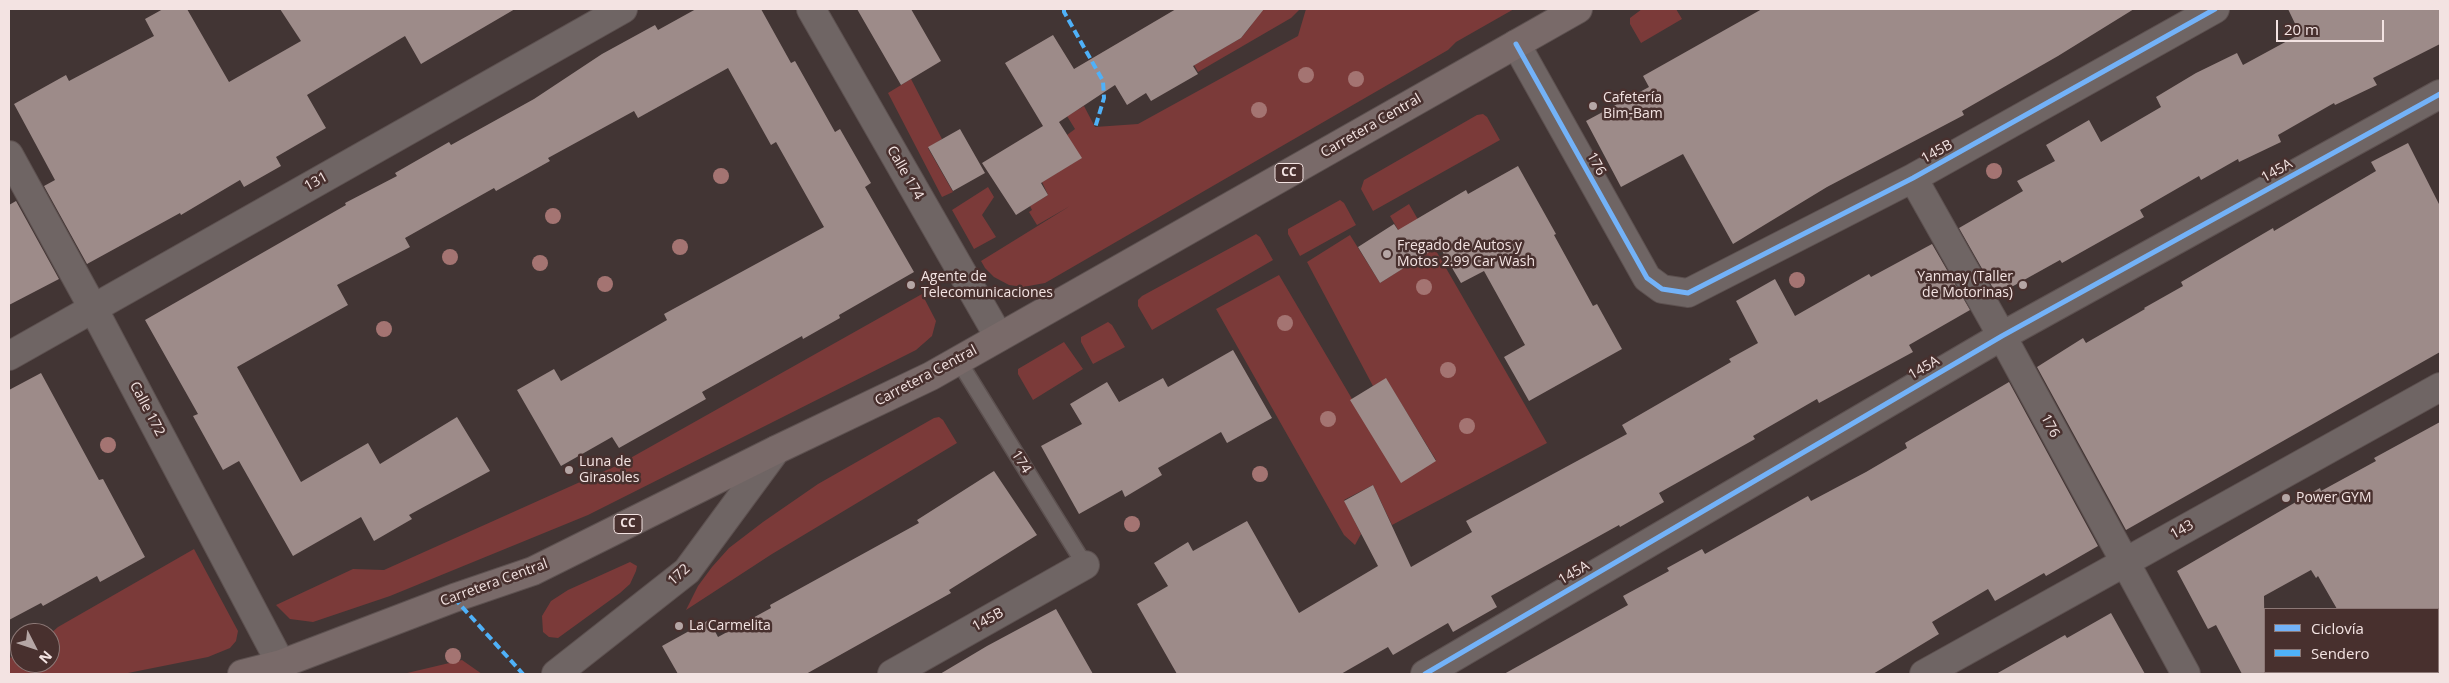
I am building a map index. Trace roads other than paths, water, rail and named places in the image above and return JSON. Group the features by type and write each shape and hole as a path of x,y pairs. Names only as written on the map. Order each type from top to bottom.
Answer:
{"main road":[{"name":"Carretera Central","path":"242,674 282,664 454,598 534,571 776,450 931,376 1578,9"}],"street":[{"name":"131","path":"9,356 623,9"},
{"name":"Calle 174","path":"812,9 999,337"},
{"name":"145B","path":"1662,289 1688,293 1913,178 2215,9"},
{"name":"176","path":"1516,44 1647,278 1662,289"},
{"name":"145A","path":"1425,674 2002,336 2440,94"},
{"name":"Calle 172","path":"9,155 93,308 282,664"},
{"name":"176","path":"1913,178 2002,336 2123,563 2186,674"},
{"name":"143","path":"1924,674 2440,386"},
{"name":"172","path":"556,674 686,571 776,450"},
{"name":"145B","path":"892,674 1085,566"}],"lane":[{"name":"174","path":"958,360 1085,566"}],"place":[{"name":"Cafetería Bim-Bam","path":"1593,106"},
{"name":"Fregado de Autos y Motos 2.99 Car Wash","path":"1387,254"},
{"name":"Agente de Telecomunicaciones","path":"911,285"},
{"name":"Yanmay (Taller de Motorinas)","path":"2023,285"},
{"name":"Luna de Girasoles","path":"569,470"},
{"name":"Power GYM","path":"2286,498"},
{"name":"La Carmelita","path":"679,626"}]}
